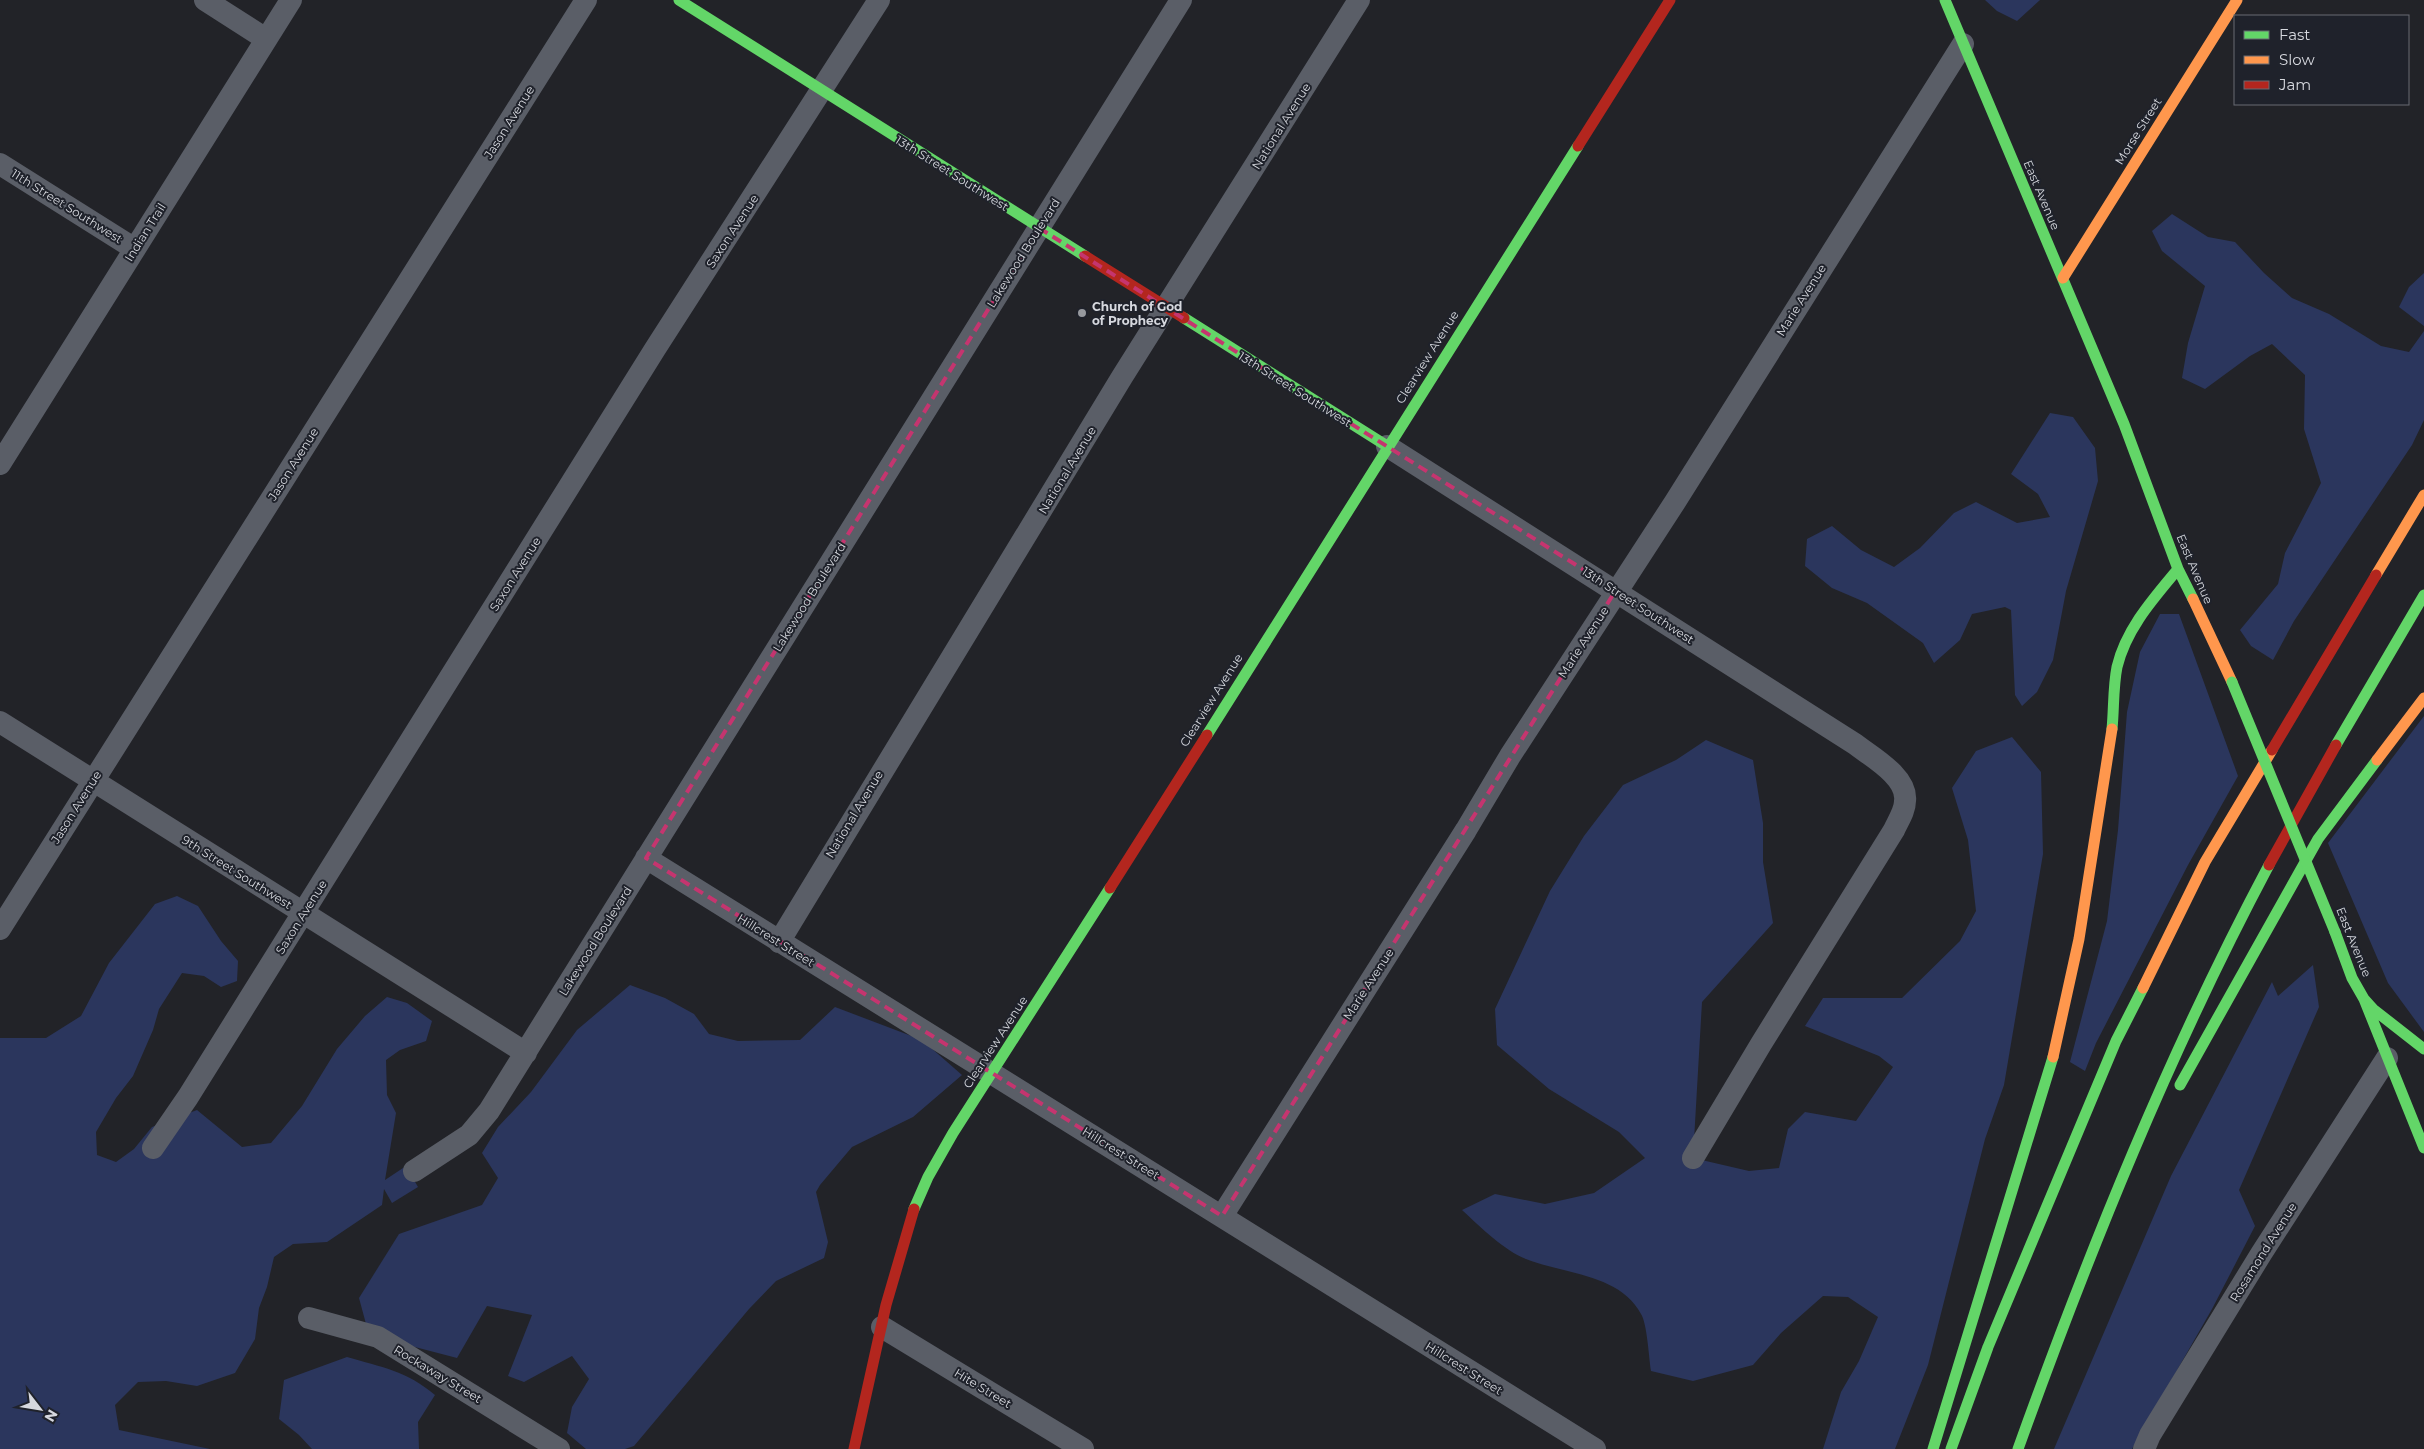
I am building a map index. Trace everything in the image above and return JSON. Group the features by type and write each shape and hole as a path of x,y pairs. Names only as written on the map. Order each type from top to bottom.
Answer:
{"main road":[{"name":"13th Street Southwest","path":"679,0 1387,446"},
{"name":"Clearview Avenue","path":"854,1449 882,1327 910,1219 932,1172 974,1098 993,1074 1387,446 1670,0"},
{"name":"East Avenue","path":"1945,0 2124,424 2178,569 2232,682 2335,932 2352,978 2364,999 2424,1148"},
{"name":"Morse Street","path":"2063,278 2237,0"},
{"path":"1951,1449 1991,1338 2116,1041 2205,862 2424,495"},
{"path":"1934,1449 1976,1303 2050,1069 2079,939 2110,751 2117,668 2128,637 2145,609 2178,569"},
{"path":"2018,1449 2060,1333 2165,1077 2258,886 2343,730 2424,595"},
{"path":"2172,1100 2318,839 2424,698"},
{"path":"2364,999 2373,1009 2424,1049"},
{"path":"2105,1220 2162,1117"}],"street":[{"path":"205,0 266,39"},
{"name":"Indian Trail","path":"1,459 291,0"},
{"name":"Jason Avenue","path":"0,929 586,0"},
{"name":"Saxon Avenue","path":"153,1148 188,1097 655,349 879,0"},
{"name":"Lakewood Boulevard","path":"414,1172 469,1135 490,1111 1181,0"},
{"name":"National Avenue","path":"778,942 950,658 1359,0"},
{"name":"Marie Avenue","path":"1222,1216 1466,830 1510,756 1680,493 1963,44"},
{"name":"11th Street Southwest","path":"0,164 135,249"},
{"name":"13th Street Southwest","path":"1387,446 1616,590 1855,744 1891,772 1904,787 1906,799 1894,830 1760,1044 1693,1158"},
{"name":"9th Street Southwest","path":"0,722 526,1053"},
{"name":"Hillcrest Street","path":"646,858 778,942 1595,1449"},
{"name":"Rosamond Avenue","path":"2144,1449 2150,1436 2261,1254 2387,1058"},
{"name":"Rockaway Street","path":"309,1318 378,1337 559,1449"},
{"name":"Hite Street","path":"882,1327 1083,1449"}],"highlighted area":[{"path":"1039,228 1616,590 1222,1216 646,858"}],"shaded area":[{"path":"1985,0 2040,0 2017,21 1997,11"},
{"path":"2172,214 2208,237 2235,242 2264,273 2292,298 2329,314 2381,346 2409,352 2424,331 2424,420 2412,445 2294,621 2273,660 2251,646 2240,630 2278,584 2285,553 2321,483 2304,429 2305,375 2272,344 2250,356 2205,389 2182,378 2188,343 2205,286 2162,251 2152,231"},
{"path":"2424,273 2424,326 2399,307 2409,287"},
{"path":"2050,413 2073,417 2095,448 2098,481 2066,591 2053,660 2037,692 2022,706 2015,695 2011,610 2005,607 1972,614 1960,640 1934,663 1923,643 1867,603 1832,588 1805,566 1807,539 1832,526 1861,550 1894,567 1920,548 1954,513 1976,502 2017,523 2050,517 2038,494 2011,474"},
{"path":"2160,614 2179,614 2238,776 2188,865 2096,1043 2085,1071 2070,1062 2107,921 2118,830 2127,712 2140,652"},
{"path":"2424,716 2424,1032 2388,983 2328,843"},
{"path":"2012,737 2041,772 2043,854 2004,1085 1985,1139 1928,1365 1895,1449 1823,1449 1841,1392 1859,1361 1878,1317 1848,1297 1823,1296 1781,1333 1753,1365 1693,1381 1651,1371 1643,1319 1632,1301 1620,1291 1590,1277 1541,1264 1518,1255 1493,1237 1462,1210 1495,1194 1545,1204 1594,1193 1645,1158 1619,1132 1549,1089 1497,1045 1495,1009 1550,891 1584,836 1623,785 1676,760 1706,740 1753,760 1763,823 1763,862 1773,923 1702,1002 1693,1158 1749,1171 1779,1168 1788,1129 1805,1112 1856,1121 1893,1067 1879,1056 1805,1026 1823,998 1902,998 1960,941 1976,911 1968,840 1952,788 1976,751"},
{"path":"177,896 198,906 221,941 238,961 237,981 221,987 204,976 182,973 159,1009 153,1030 133,1076 116,1098 96,1132 97,1155 116,1162 134,1149 152,1127 197,1110 242,1147 271,1143 302,1106 337,1049 365,1016 387,997 407,1003 432,1021 426,1041 400,1050 386,1060 387,1095 396,1113 385,1180 406,1166 418,1187 392,1203 384,1189 382,1205 327,1242 293,1244 274,1257 267,1287 259,1308 255,1339 235,1373 197,1386 166,1381 138,1382 115,1405 119,1430 210,1449 0,1449 0,1038 46,1038 81,1016 109,963 155,904"},
{"path":"2313,965 2319,1007 2239,1190 2255,1226 2212,1309 2132,1449 2054,1449 2171,1176 2272,982 2278,996"},
{"path":"630,985 665,998 694,1014 709,1034 738,1041 800,1040 835,1007 922,1040 962,1075 913,1117 852,1147 820,1185 816,1192 828,1242 824,1258 776,1281 749,1309 634,1446 625,1449 586,1449 567,1433 572,1407 589,1379 572,1356 524,1382 508,1376 532,1315 487,1306 457,1358 369,1335 359,1298 399,1234 482,1205 498,1178 482,1153 498,1127 531,1092 577,1030"},
{"path":"347,1357 404,1375 435,1395 418,1422 419,1449 312,1449 299,1435 279,1419 284,1380"}],"traffic: fast":[{"path":"679,0 1085,256"},
{"path":"1945,0 2124,424 2178,569 2193,599"},
{"path":"1207,735 1578,146"},
{"path":"1184,318 1387,446"},
{"path":"2112,729 2114,690 2121,653 2142,615 2178,569"},
{"path":"2336,745 2424,595"},
{"path":"2232,682 2335,932"},
{"path":"2180,1085 2318,839 2377,760"},
{"path":"2018,1449 2045,1374 2133,1152 2198,1007 2269,865"},
{"path":"914,1209 928,1177 953,1133 1110,888"},
{"path":"2335,932 2352,978 2364,999 2424,1148"},
{"path":"1951,1449 1988,1347 2116,1041 2143,988"},
{"path":"2364,999 2373,1009 2424,1049"},
{"path":"1933,1449 2053,1057"}],"traffic: slow":[{"path":"2063,278 2237,0"},
{"path":"2376,575 2424,495"},
{"path":"2193,599 2232,682"},
{"path":"2377,760 2424,698"},
{"path":"2053,1057 2079,939 2112,729"},
{"path":"2143,988 2205,862 2272,750"}],"traffic: jam":[{"path":"1578,146 1670,0"},
{"path":"1085,256 1184,318"},
{"path":"2272,750 2376,575"},
{"path":"1110,888 1207,735"},
{"path":"2269,865 2336,745"},
{"path":"854,1449 886,1305 914,1209"}],"place":[{"name":"Church of God of Prophecy","path":"1082,313"}]}
